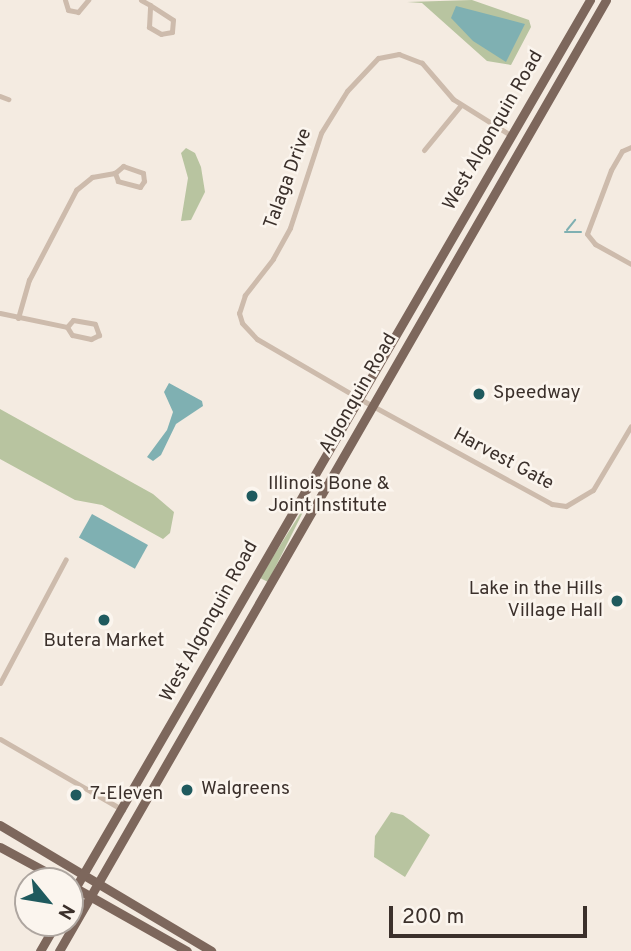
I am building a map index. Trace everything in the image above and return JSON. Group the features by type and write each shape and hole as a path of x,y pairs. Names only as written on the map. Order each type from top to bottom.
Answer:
{"main road":[{"name":"West Algonquin Road","path":"84,873 123,810 590,0"},
{"name":"Algonquin Road","path":"60,951 95,884 606,0"},
{"path":"0,825 68,867"},
{"path":"0,847 38,867"},
{"path":"84,877 211,951"},
{"path":"84,892 187,951"}],"street":[{"path":"65,0 68,10 78,12 88,0"},
{"path":"141,0 150,5 173,20 172,32 162,34 149,27 150,5"},
{"name":"Talaga Drive","path":"372,406 257,339 239,313 245,295 274,259 290,229 313,149 327,121 378,58 399,54 422,63 461,105 512,136"},
{"path":"0,96 8,99"},
{"path":"424,150 461,105"},
{"path":"631,147 622,151 615,162 587,234 595,244 631,264"},
{"path":"18,318 29,280 76,190 99,174 115,173 123,166 143,173 144,181 140,187 118,181 115,173"},
{"path":"0,313 67,327 72,335 91,339 100,332 95,324 73,320 67,327"},
{"name":"Harvest Gate","path":"372,406 540,501 566,506 593,490 631,426"},
{"path":"0,683 66,559"},
{"path":"0,739 123,810"}],"green space":[{"path":"472,0 529,20 531,27 511,65 487,61 422,3 407,2"},
{"path":"186,148 195,153 201,167 205,192 191,220 181,221 188,178 181,153"},
{"path":"0,409 153,494 174,512 170,533 163,539 102,505 75,500 0,459"},
{"path":"310,498 268,582 260,578 274,555"},
{"path":"391,812 403,815 430,835 405,877 374,857 375,836"}],"water":[{"path":"456,6 525,24 506,62 473,41 451,18"},
{"path":"169,383 202,401 203,406 176,424 161,455 153,461 147,457 167,430 173,412 164,392"},
{"path":"92,514 148,545 135,569 79,538"}],"waterway":[{"path":"567,230 575,220"},
{"path":"565,232 581,232"}],"place":[{"name":"Speedway","path":"479,394"},
{"name":"Illinois Bone & Joint Institute","path":"252,496"},
{"name":"Lake in the Hills Village Hall","path":"617,601"},
{"name":"Butera Market","path":"104,620"},
{"name":"Walgreens","path":"187,790"},
{"name":"7-Eleven","path":"76,795"}]}
